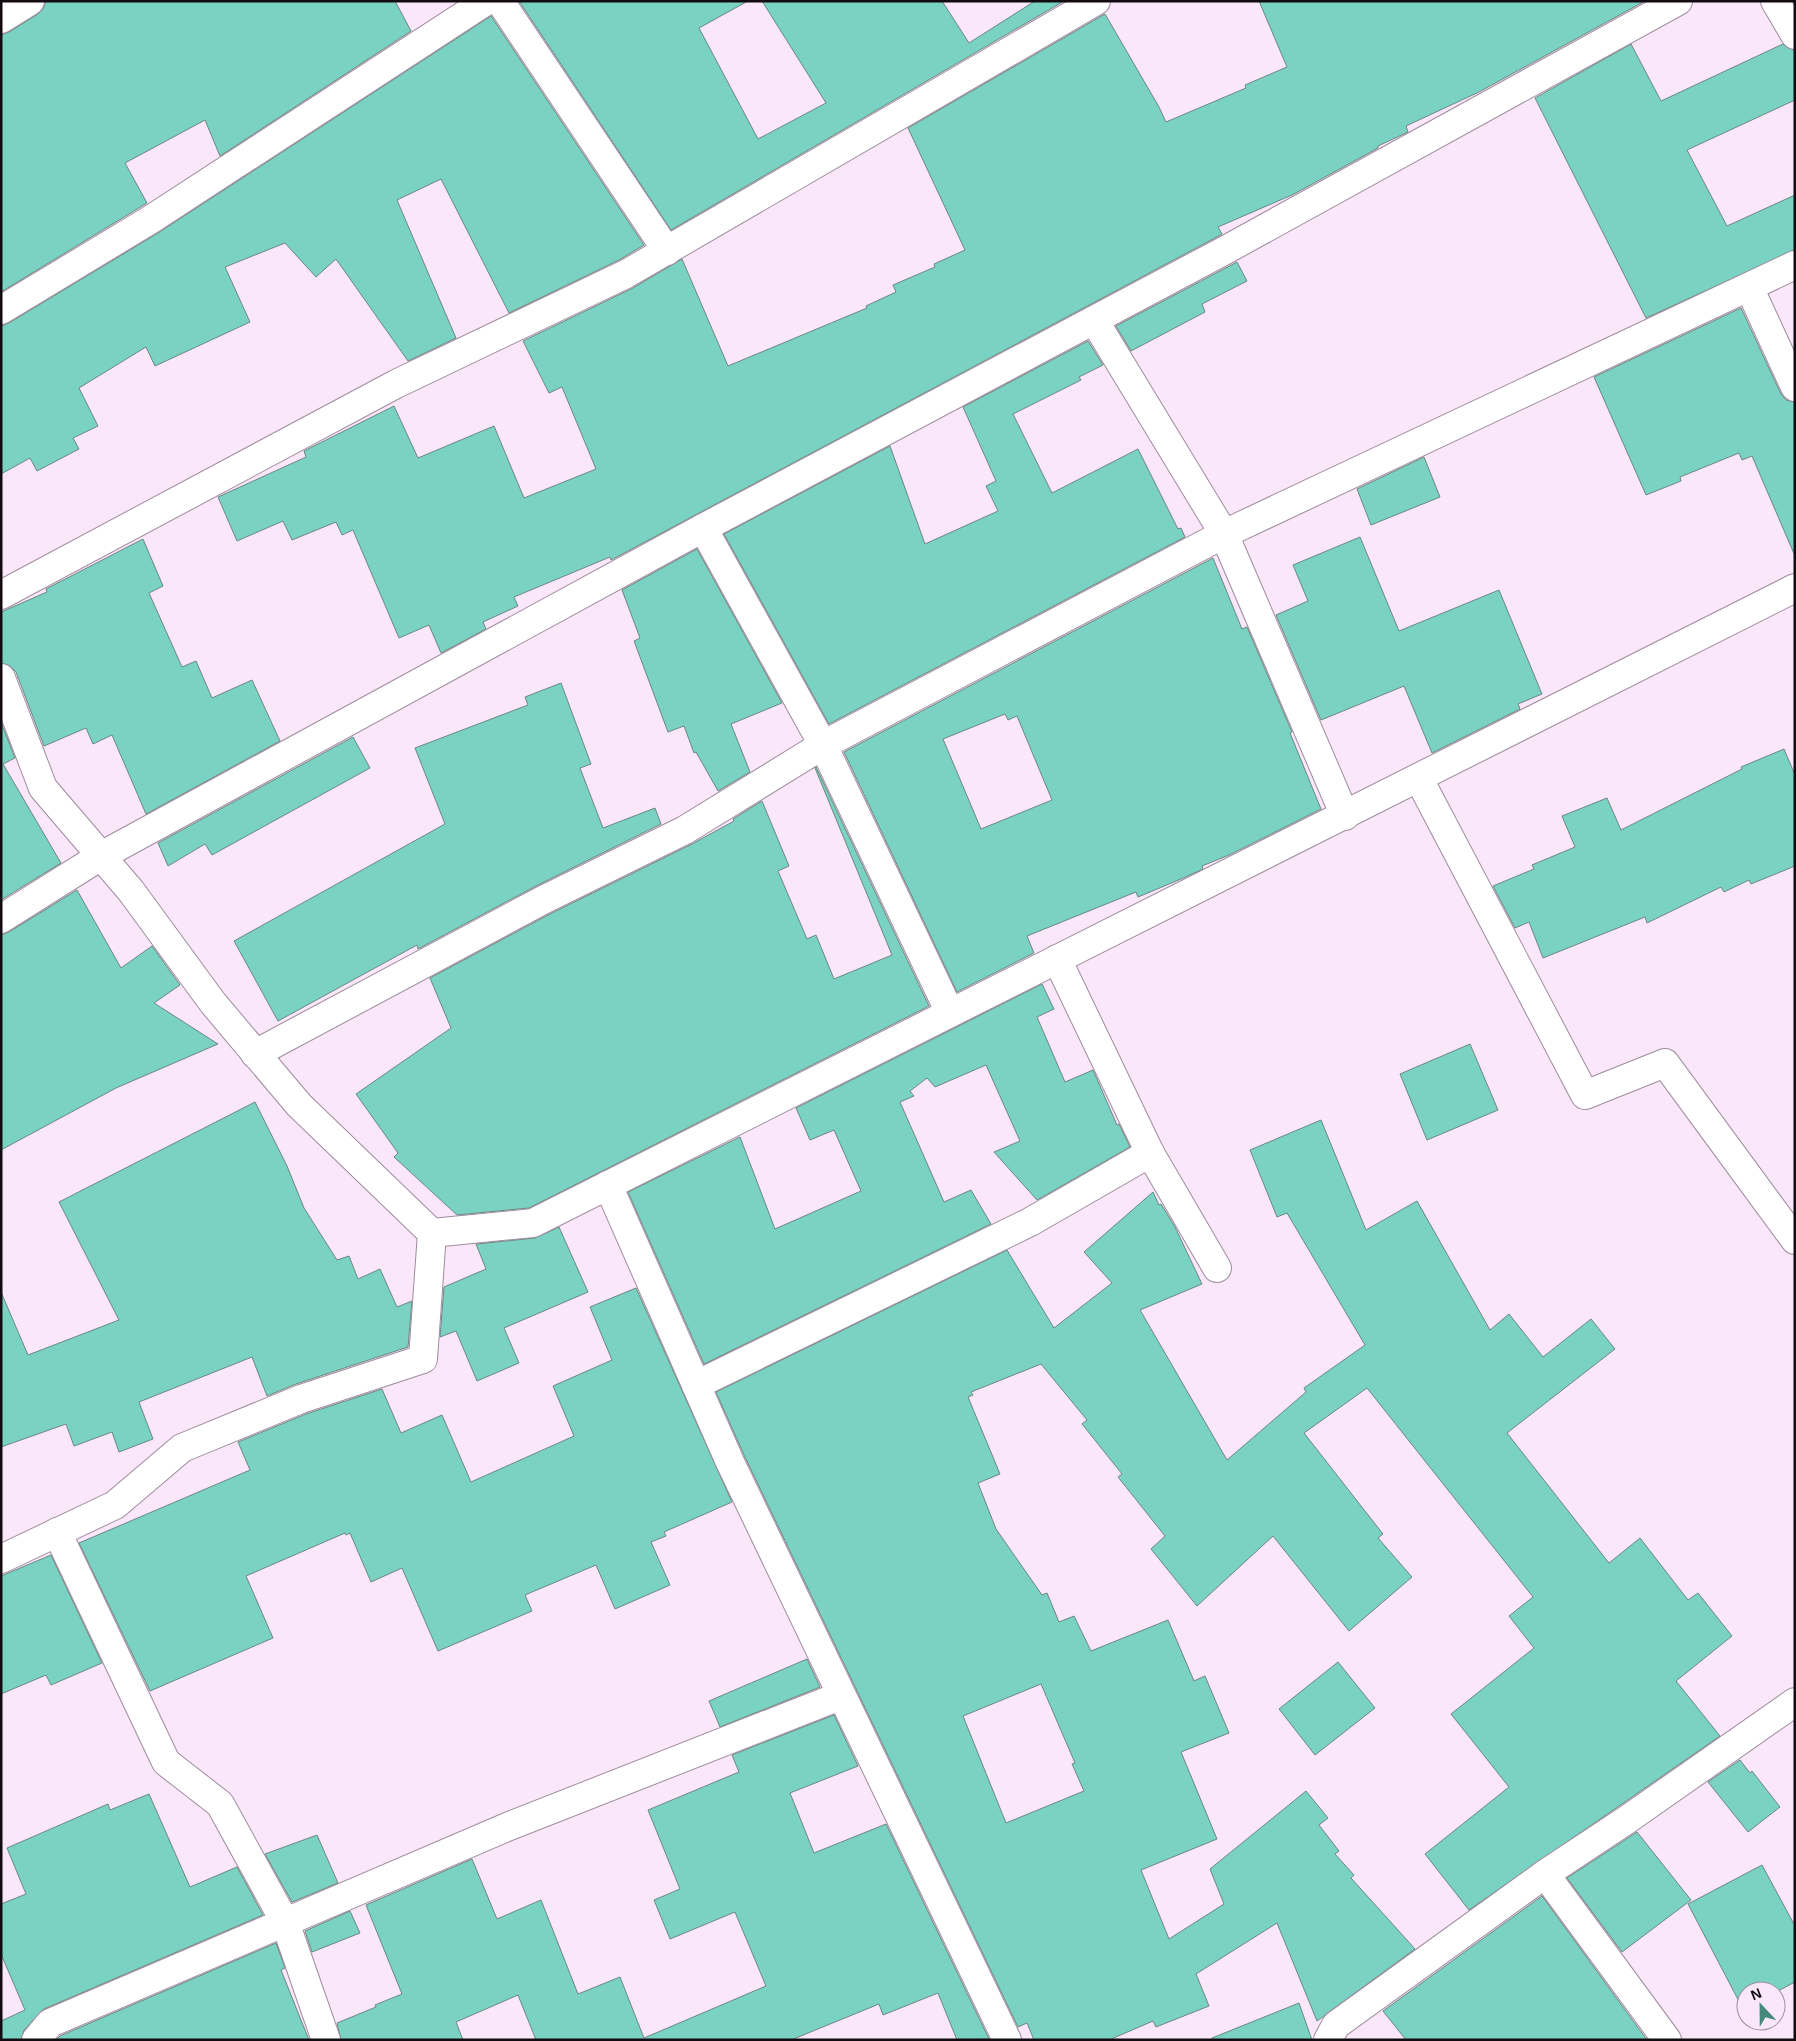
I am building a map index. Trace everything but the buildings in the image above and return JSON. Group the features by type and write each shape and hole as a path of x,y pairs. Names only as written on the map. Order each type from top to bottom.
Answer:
{"street":[{"path":"1,19 30,1"},
{"path":"1,310 159,214 486,1"},
{"path":"500,1 667,250"},
{"path":"1,595 396,384 626,274 1096,1"},
{"path":"1,919 101,856 703,528 1094,320 1678,1"},
{"path":"1775,1 1795,35"},
{"path":"255,1054 543,900 685,830 823,745 1224,534 1795,265"},
{"path":"1749,287 1795,387"},
{"path":"1094,320 1224,534 1345,816"},
{"path":"703,528 823,745 950,1013"},
{"path":"1,678 43,788 131,891 213,1003 299,1105 432,1233 532,1224 1795,588"},
{"path":"1419,779 1585,1095 1666,1063 1795,1240"},
{"path":"1057,959 1150,1153 1217,1268"},
{"path":"696,1386 1030,1222 1150,1153"},
{"path":"608,1185 696,1386 840,1696 1007,2040"},
{"path":"1,1559 115,1505 182,1448 301,1399 423,1359 432,1233"},
{"path":"57,1532 166,1762 220,1804 285,1922 326,2040"},
{"path":"36,2040 50,2023 285,1922 508,1827 840,1696"},
{"path":"1328,2040 1336,2025 1545,1874 1628,1819 1795,1702"},
{"path":"1545,1874 1667,2040"}]}
